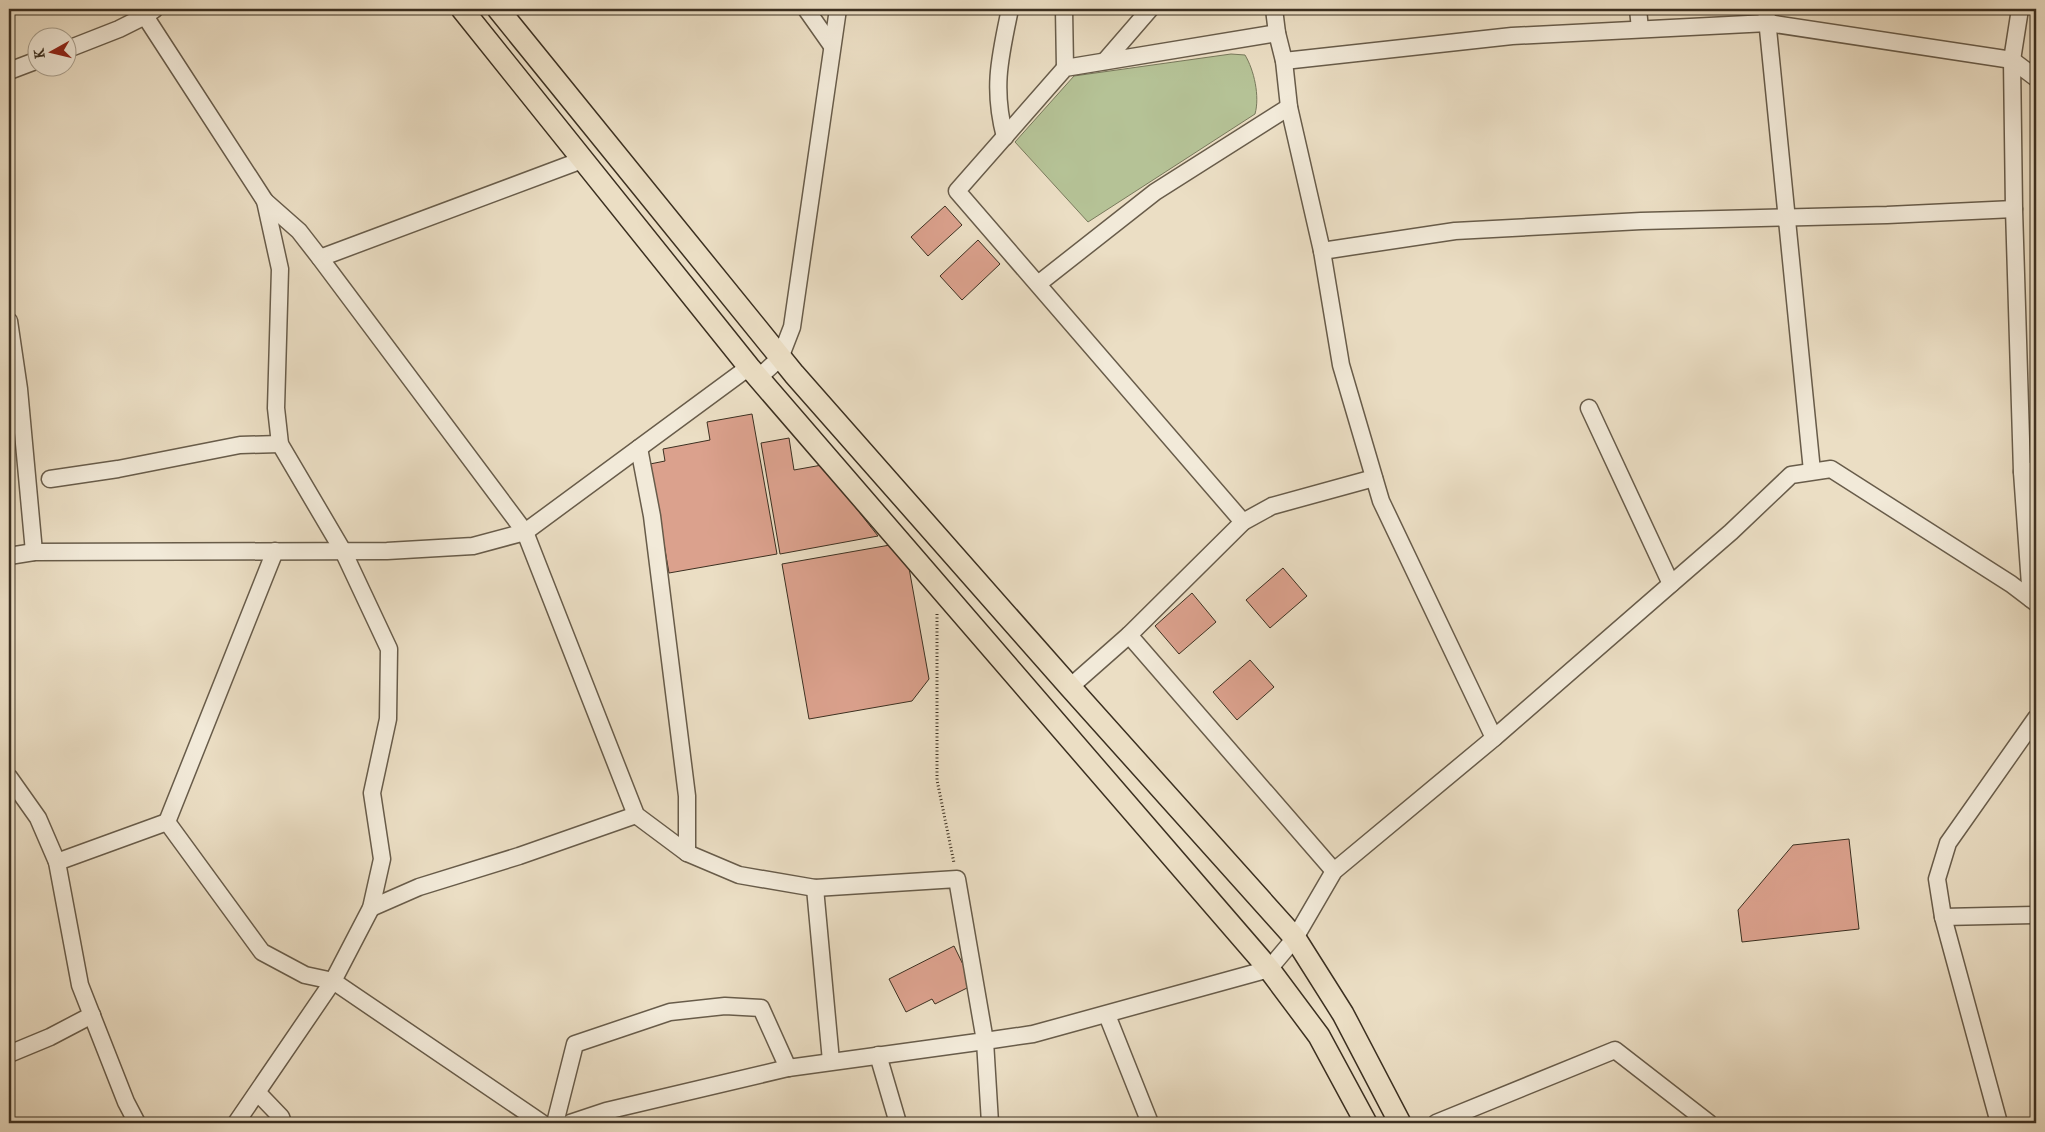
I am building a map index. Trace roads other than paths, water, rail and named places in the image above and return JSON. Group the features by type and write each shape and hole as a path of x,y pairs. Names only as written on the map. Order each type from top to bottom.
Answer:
{"main road":[{"path":"462,9 754,373 1269,969 1319,1036 1366,1123"},
{"path":"498,9 780,358 1070,687 1295,938 1343,1014 1400,1123"}],"street":[{"path":"806,9 832,46"},
{"path":"9,556 34,552 388,551 473,546 525,532 639,448 780,358 792,327 838,9"},
{"path":"1004,137 997,103 997,84 998,65 1010,9"},
{"path":"1064,9 1065,68"},
{"path":"1105,61 1150,9"},
{"path":"1274,9 1277,33 1284,61 1288,107 1322,251 1342,365 1374,478 1382,501 1494,738"},
{"path":"1638,9 1640,29"},
{"path":"2020,9 2012,60 2014,209 2029,471 2034,601"},
{"path":"78,44 119,29 150,12 265,201 299,231 525,532 636,815 687,853 739,875 815,888 957,879 985,1041 990,1123"},
{"path":"1284,61 1512,36 1640,29 1767,16 2012,60 2036,66"},
{"path":"1767,16 1812,470"},
{"path":"1243,522 958,191 1065,68 1277,33"},
{"path":"2012,60 2036,78"},
{"path":"9,71 28,64"},
{"path":"1038,284 1155,192 1288,107"},
{"path":"320,258 582,160"},
{"path":"236,1123 333,981 371,908 382,860 372,793 388,719 389,650 343,551 280,444 276,408 280,269 265,201"},
{"path":"1322,251 1455,231 1641,221 1788,218 2014,209"},
{"path":"9,320 14,390 34,552"},
{"path":"1590,408 1671,584"},
{"path":"50,479 118,469 240,445 280,444"},
{"path":"639,448 652,516 686,786 687,853"},
{"path":"570,1123 606,1111 788,1068 1033,1034 1269,969 1295,938 1334,871 1494,738 1731,532 1791,475 1812,470 1831,469 2011,584 2034,601"},
{"path":"1070,687 1129,635 1243,522 1272,506 1374,478"},
{"path":"57,862 167,822 275,551"},
{"path":"1129,635 1334,871"},
{"path":"1999,1123 1944,917 1937,879 1948,843 2036,718"},
{"path":"9,777 14,794 38,818 57,862 80,985 126,1102 137,1123"},
{"path":"371,908 419,887 519,856 636,815"},
{"path":"167,822 262,952 305,975 333,981 542,1123"},
{"path":"815,888 831,1061"},
{"path":"1944,917 2036,915"},
{"path":"555,1123 575,1044 670,1012 725,1006 761,1008 788,1068"},
{"path":"9,1054 50,1037 92,1015"},
{"path":"1107,1015 1150,1123"},
{"path":"1436,1123 1616,1050 1709,1123"},
{"path":"878,1055 898,1123"},
{"path":"258,1093 281,1117 284,1123"}]}
